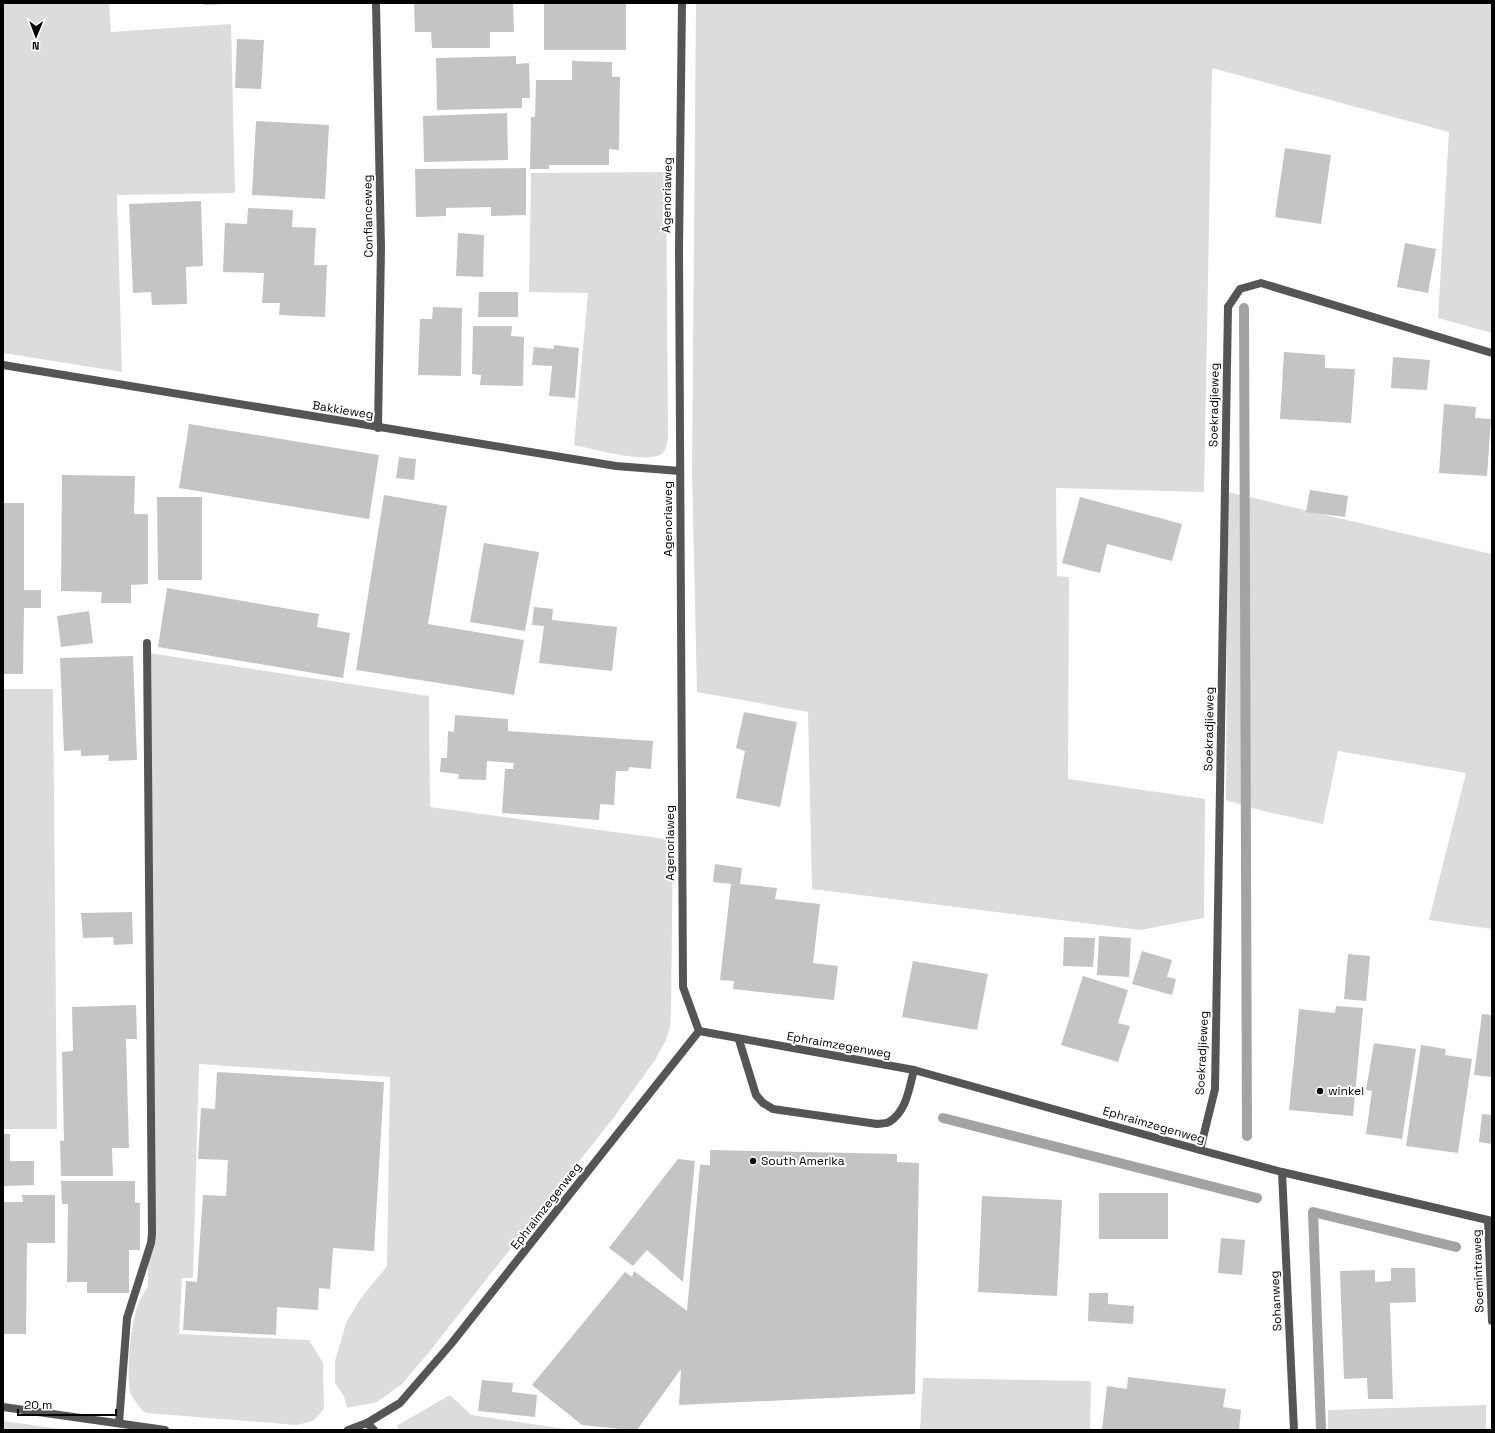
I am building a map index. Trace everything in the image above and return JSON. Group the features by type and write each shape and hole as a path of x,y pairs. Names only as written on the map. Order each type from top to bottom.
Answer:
{"street":[{"name":"Confianceweg","path":"376,3 381,247 378,428"},
{"name":"Agenoriaweg","path":"682,3 679,249 683,987 699,1032"},
{"name":"Soekradjieweg","path":"1200,1150 1214,1089 1228,307 1240,289 1261,283 1492,353"},
{"name":"Bakkieweg","path":"3,365 616,466 680,471"},
{"path":"118,1423 127,1318 152,1243 147,643"},
{"name":"Ephraimzegenweg","path":"348,1430 367,1423 400,1403 451,1344 699,1032 914,1070 1282,1172 1490,1220"},
{"path":"739,1040 756,1095 763,1103 773,1109 876,1124 888,1122 897,1115 904,1104 914,1070"},
{"name":"Sohanweg","path":"1282,1172 1294,1430"},
{"name":"Soemintraweg","path":"1490,1220 1492,1321"},
{"path":"3,1407 165,1430"},
{"path":"367,1423 374,1430"}],"shaded area":[{"path":"3,3 109,3 111,32 231,24 235,193 117,195 122,372 3,353"},
{"path":"696,3 1492,3 1492,333 1438,318 1449,132 1212,68 1204,492 1056,488 1057,576 1069,577 1068,779 1205,799 1204,918 1140,930 812,889 808,712 697,692 692,472"},
{"path":"666,172 668,436 666,447 660,455 642,457 618,454 574,445 588,293 529,292 531,173"},
{"path":"1228,492 1491,554 1492,550 1492,929 1429,920 1466,773 1338,751 1323,824 1263,811 1226,800"},
{"path":"149,653 429,696 430,807 673,840 671,1009 670,1028 665,1042 655,1060 614,1117 430,1351 402,1384 377,1402 347,1408 344,1396 335,1383 335,1361 346,1323 361,1298 387,1266 390,1077 199,1064 193,1278 182,1278 179,1334 309,1340 323,1363 324,1409 313,1421 297,1425 146,1413 139,1407 131,1394 129,1386 129,1352 134,1319 138,1304 148,1286"},
{"path":"3,689 53,689 57,1129 3,1129"},
{"path":"923,1378 1091,1381 1090,1430 920,1430"},
{"path":"450,1395 471,1415 573,1430 398,1430 398,1425"},
{"path":"1486,1405 1486,1430 1328,1430 1328,1410"},
{"path":"3,1421 68,1430 3,1430"}],"building":[{"path":"204,3 223,3 223,4 204,5"},
{"path":"414,3 513,3 514,32 490,32 490,48 432,48 431,32 415,32"},
{"path":"544,3 626,3 626,50 544,50"},
{"path":"237,39 264,40 261,89 235,88"},
{"path":"516,56 516,64 529,63 530,98 522,98 522,108 437,110 436,58"},
{"path":"572,61 612,62 612,77 620,77 619,150 609,149 609,165 549,165 549,169 530,169 531,117 535,117 536,80 572,80"},
{"path":"507,113 508,160 424,162 423,116"},
{"path":"256,121 329,125 325,199 252,195"},
{"path":"1285,148 1331,155 1321,224 1275,217"},
{"path":"526,168 526,215 491,216 491,207 446,208 446,216 416,217 415,169"},
{"path":"201,201 203,266 186,267 187,304 152,305 151,292 133,293 129,204"},
{"path":"248,208 293,210 292,227 316,228 314,265 327,265 325,317 279,315 280,303 262,303 264,273 223,272 225,223 247,224"},
{"path":"458,233 484,235 483,277 456,276"},
{"path":"1405,243 1436,249 1428,293 1397,287"},
{"path":"479,292 518,292 518,317 478,317"},
{"path":"433,307 462,308 461,376 418,375 420,319 432,319"},
{"path":"473,326 512,326 511,336 524,337 523,386 480,385 481,375 472,374"},
{"path":"554,345 579,348 575,398 549,396 552,366 532,365 534,347 554,349"},
{"path":"1284,352 1325,355 1325,368 1355,369 1351,423 1280,419"},
{"path":"1393,357 1430,360 1427,390 1391,388"},
{"path":"1444,404 1476,407 1475,418 1491,419 1487,476 1439,473"},
{"path":"189,424 379,455 369,519 179,488"},
{"path":"399,457 416,459 414,480 396,478"},
{"path":"62,475 135,476 134,514 148,514 148,584 131,585 131,603 101,603 102,592 61,591"},
{"path":"1310,490 1348,496 1345,517 1306,512"},
{"path":"384,495 447,506 428,624 524,640 514,695 356,670"},
{"path":"157,497 202,497 202,580 158,580"},
{"path":"1080,497 1182,524 1172,561 1107,544 1100,573 1062,563"},
{"path":"3,503 24,503 24,590 41,590 41,608 24,608 23,674 3,674"},
{"path":"484,543 539,552 525,631 470,622"},
{"path":"167,588 319,614 317,627 350,633 343,678 158,647"},
{"path":"534,607 553,609 552,620 617,627 612,671 539,663 544,626 532,625"},
{"path":"89,611 93,643 61,647 57,616"},
{"path":"133,656 137,760 108,761 109,755 81,756 81,750 64,751 60,658"},
{"path":"744,712 797,722 780,807 736,798 745,751 736,748"},
{"path":"455,715 508,719 508,731 653,741 651,769 629,767 628,771 616,771 614,805 600,804 599,820 502,813 505,769 513,769 514,763 487,761 486,780 458,779 459,774 440,772 441,758 447,758 448,731 454,732"},
{"path":"715,864 742,868 740,884 777,888 775,899 820,904 813,963 838,966 834,1000 733,989 734,981 720,980 731,884 713,882"},
{"path":"132,912 133,944 114,945 113,937 83,938 81,913"},
{"path":"1099,936 1131,938 1129,977 1097,975"},
{"path":"1064,937 1095,938 1093,967 1063,966"},
{"path":"1142,951 1172,960 1167,977 1176,979 1172,995 1132,984"},
{"path":"1348,954 1370,956 1366,1001 1344,999"},
{"path":"913,961 988,974 977,1030 902,1017"},
{"path":"1083,976 1128,990 1118,1023 1130,1026 1118,1062 1061,1045"},
{"path":"136,1005 137,1039 126,1039 129,1148 112,1148 113,1176 61,1176 60,1141 64,1141 62,1052 73,1051 72,1007"},
{"path":"1336,1006 1363,1008 1353,1116 1289,1110 1299,1009 1335,1013"},
{"path":"1482,1014 1492,1015 1492,1077 1474,1075"},
{"path":"1374,1043 1416,1049 1402,1139 1366,1134 1372,1091 1366,1090"},
{"path":"1421,1045 1446,1049 1445,1055 1472,1059 1458,1153 1406,1146"},
{"path":"217,1072 384,1082 374,1251 333,1248 330,1289 319,1288 318,1310 277,1307 276,1335 183,1330 186,1281 197,1282 203,1195 226,1196 228,1160 198,1159 201,1108 215,1109"},
{"path":"1482,1114 1492,1115 1492,1144 1479,1142"},
{"path":"3,1134 10,1134 10,1161 34,1161 34,1185 4,1186 3,1192"},
{"path":"710,1150 897,1154 897,1162 919,1163 915,1394 679,1405 681,1369 637,1430 631,1430 582,1425 532,1385 625,1272 632,1277 634,1271 687,1311 700,1165 710,1165"},
{"path":"678,1159 695,1161 683,1282 647,1250 633,1266 609,1248"},
{"path":"61,1181 135,1181 135,1203 140,1203 140,1250 129,1250 129,1293 87,1293 87,1282 67,1282 68,1204 62,1204"},
{"path":"1099,1193 1168,1193 1168,1239 1099,1239"},
{"path":"22,1195 55,1195 55,1243 27,1243 26,1334 3,1334 3,1202 23,1202"},
{"path":"982,1196 1062,1200 1057,1296 978,1292"},
{"path":"1221,1238 1245,1240 1242,1275 1218,1273"},
{"path":"1391,1268 1415,1268 1416,1302 1390,1303 1393,1399 1368,1399 1367,1378 1344,1379 1340,1271 1375,1270 1375,1282 1391,1281"},
{"path":"1089,1293 1108,1293 1108,1304 1134,1306 1133,1324 1088,1321"},
{"path":"1128,1377 1226,1389 1223,1407 1241,1410 1239,1430 1102,1430 1107,1386 1127,1389"},
{"path":"482,1380 513,1383 512,1392 537,1395 535,1417 478,1411"}],"waterway":[{"path":"1244,308 1247,1136"},
{"path":"943,1118 1257,1198"},
{"path":"1321,1430 1313,1212 1456,1247"}],"place":[{"name":"winkel","path":"1320,1091"},
{"name":"South Amerika","path":"753,1161"}]}
